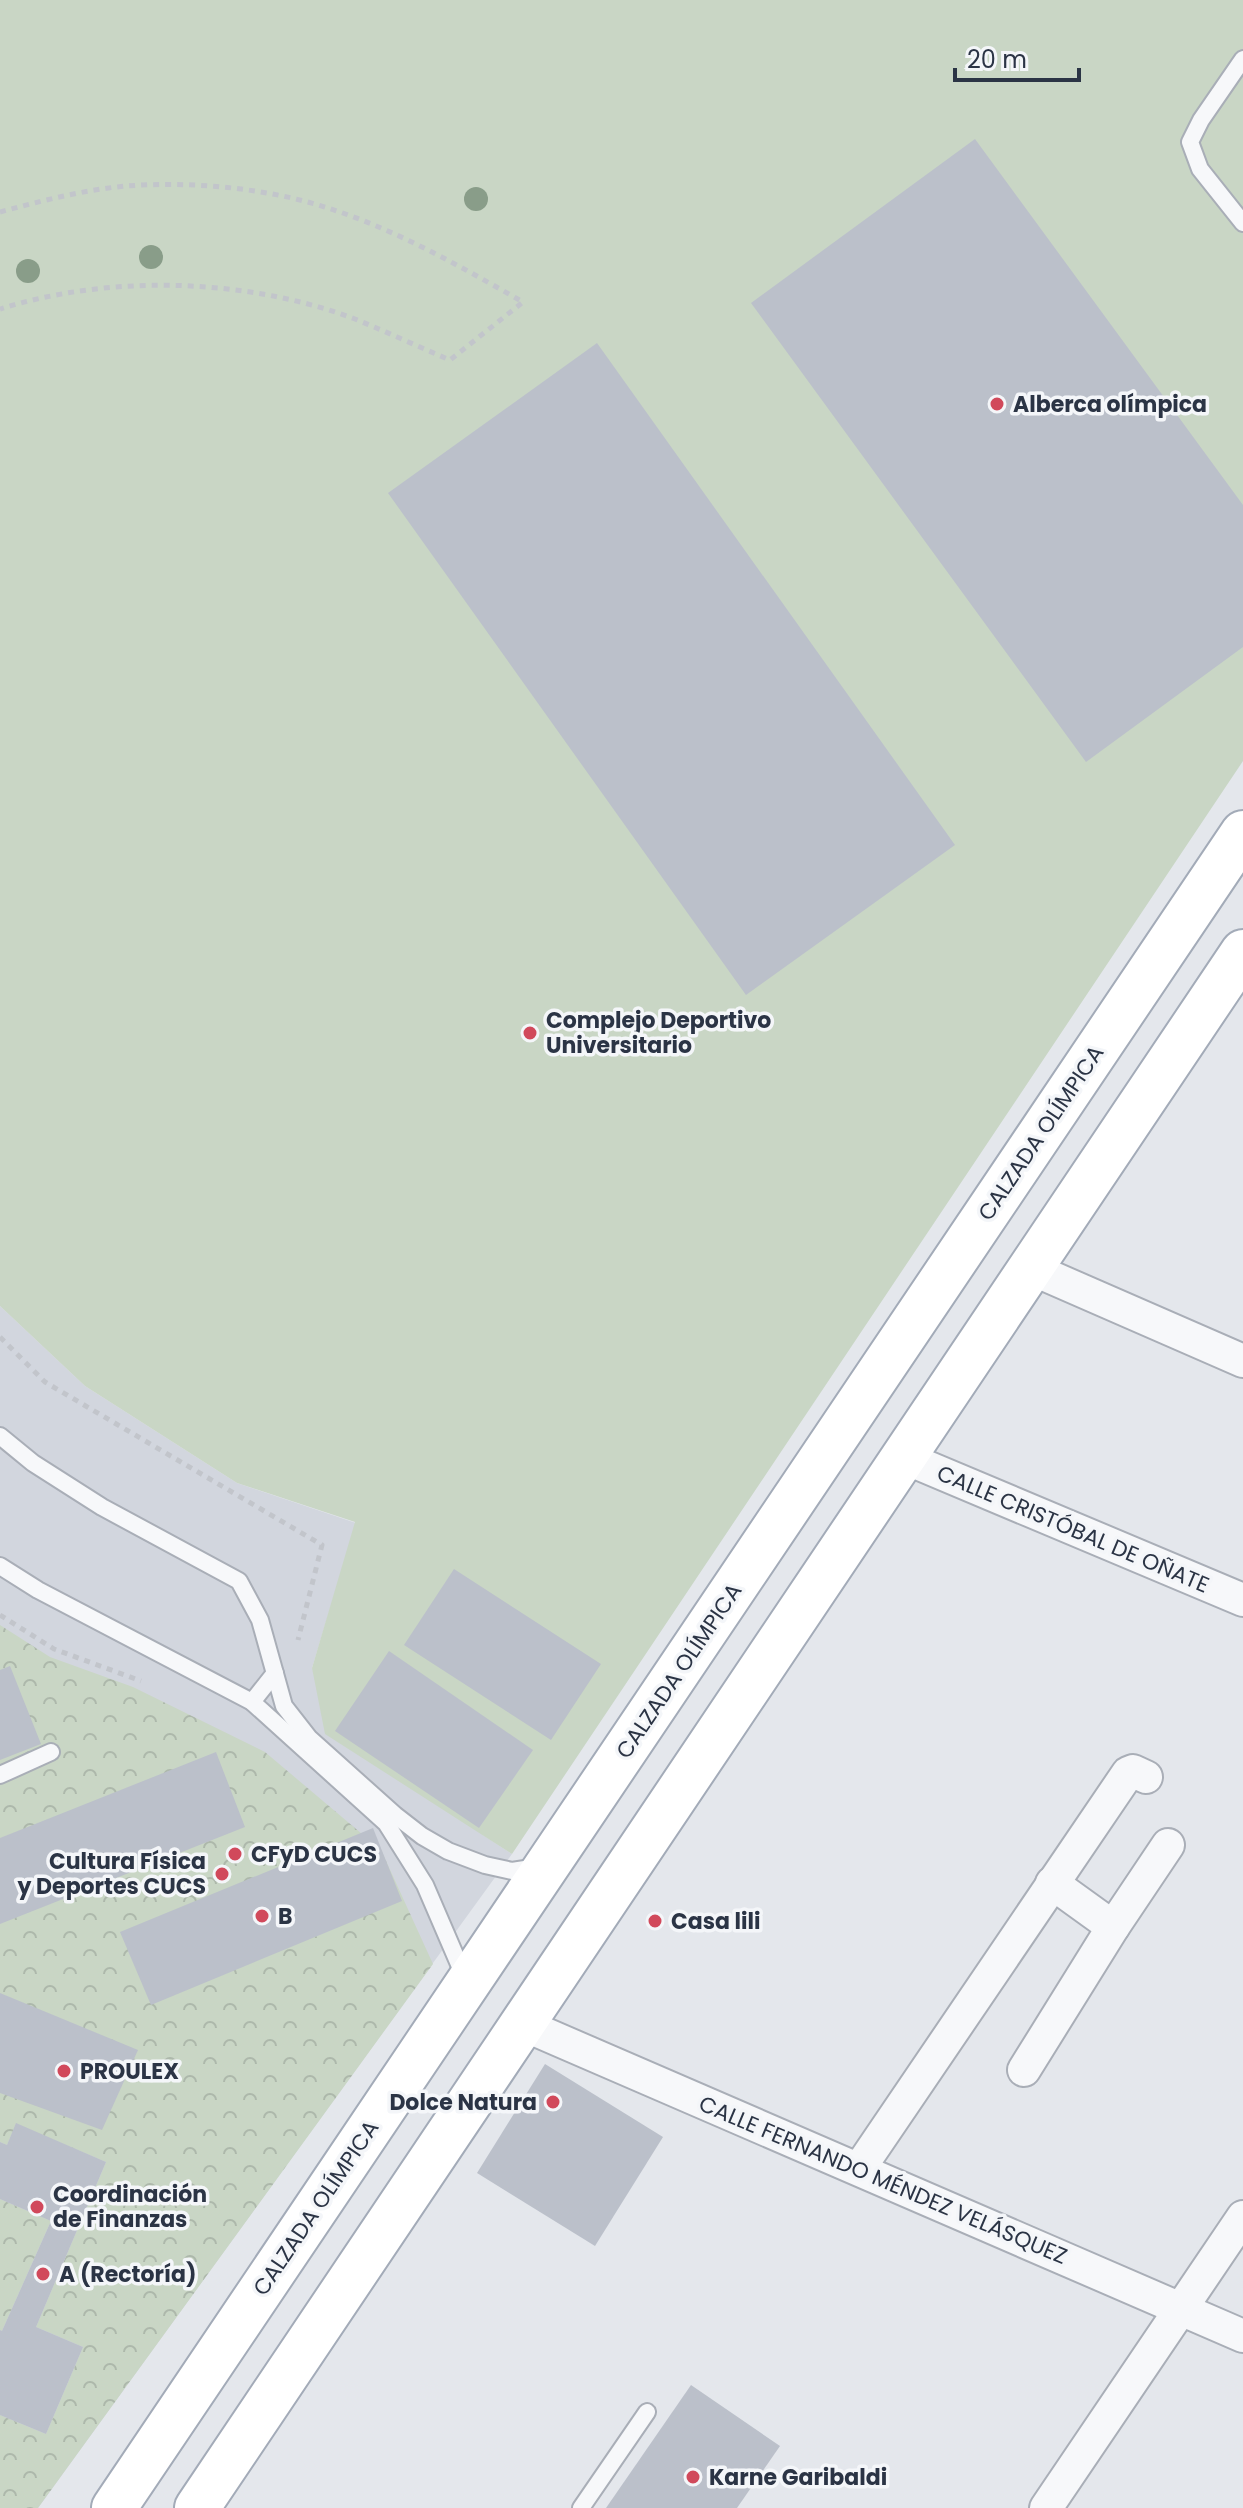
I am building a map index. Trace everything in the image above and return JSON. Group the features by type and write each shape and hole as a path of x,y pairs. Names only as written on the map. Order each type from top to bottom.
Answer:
{"main road":[{"name":"CALZADA OLÍMPICA","path":"114,2508 1241,842"},
{"path":"197,2508 1243,952"}],"street":[{"path":"1030,1268 1243,1361"},
{"name":"CALLE CRISTÓBAL DE OÑATE","path":"903,1457 1243,1600"},
{"path":"859,2169 1128,1773 1133,1771 1146,1777"},
{"path":"1024,2070 1168,1845"},
{"path":"1052,1883 1113,1927"},
{"name":"CALLE FERNANDO MÉNDEZ VELÁSQUEZ","path":"522,2024 1243,2336"},
{"path":"1046,2508 1243,2217"}],"lane":[{"path":"1243,59 1201,120 1190,142 1200,169 1243,223"},
{"path":"0,1436 33,1463 102,1507 239,1581 260,1620 284,1706 309,1738 422,1836 448,1851 485,1865 512,1871 547,1866"},
{"path":"0,1566 38,1590 252,1702 386,1823 425,1885 467,1983"},
{"path":"252,1702 275,1673"},
{"path":"0,1775 51,1752"},
{"path":"581,2508 647,2412"}],"path":[{"path":"0,212 125,186 200,186 279,195 336,210 389,232 523,302 450,360 339,315 272,296 185,285 100,288 0,309"},
{"path":"0,1337 45,1382 322,1545 297,1645"},
{"path":"0,1615 54,1649 151,1686"}],"shaded area":[{"path":"0,1306 85,1386 237,1483 356,1523 312,1668 483,1835 512,1854 38,2508 0,2508"}],"green space":[{"name":"Complejo Deportivo Universitario","path":"0,0 1243,0 1243,761 512,1854 325,1734 312,1668 355,1522 237,1483 85,1386 0,1306"},
{"name":"CFyD CUCS","path":"0,1625 50,1657 133,1687 265,1752 381,1850 433,1964 38,2508 0,2508 0,2415 46,2434 83,2347 36,2327 106,2162 16,2124 7,2145 0,2142"},
{"path":"0,2199 51,2221 2,2331 0,2330"}],"building":[{"name":"Alberca olímpica","path":"975,139 1243,505 1243,647 1086,762 751,303"},
{"path":"597,343 955,845 746,995 388,493"},
{"path":"454,1569 601,1664 551,1740 404,1645"},
{"path":"389,1651 533,1750 479,1828 335,1731"},
{"path":"10,1666 41,1744 0,1760 0,1670"},
{"path":"216,1752 245,1827 0,1924 0,1838"},
{"name":"B","path":"373,1828 402,1901 151,2005 120,1932"},
{"name":"PROULEX","path":"0,1993 138,2050 102,2130 0,2093"},
{"path":"545,2064 663,2137 595,2246 477,2173"},
{"name":"A (Rectoría)","path":"16,2123 106,2162 36,2327 83,2347 46,2434 0,2415 0,2330 51,2221 0,2199 0,2142 7,2145"},
{"name":"Karne Garibaldi","path":"691,2385 780,2446 737,2508 606,2508"}],"place":[{"name":"Alberca olímpica","path":"997,404"},
{"name":"Complejo Deportivo Universitario","path":"530,1033"},
{"name":"CFyD CUCS","path":"235,1854"},
{"name":"Cultura Física y Deportes CUCS","path":"222,1874"},
{"name":"B","path":"262,1916"},
{"name":"Casa lili","path":"655,1921"},
{"name":"PROULEX","path":"64,2071"},
{"name":"Dolce Natura","path":"553,2102"},
{"name":"Coordinación de Finanzas","path":"37,2207"},
{"name":"A (Rectoría)","path":"43,2274"},
{"name":"Karne Garibaldi","path":"693,2477"}]}
